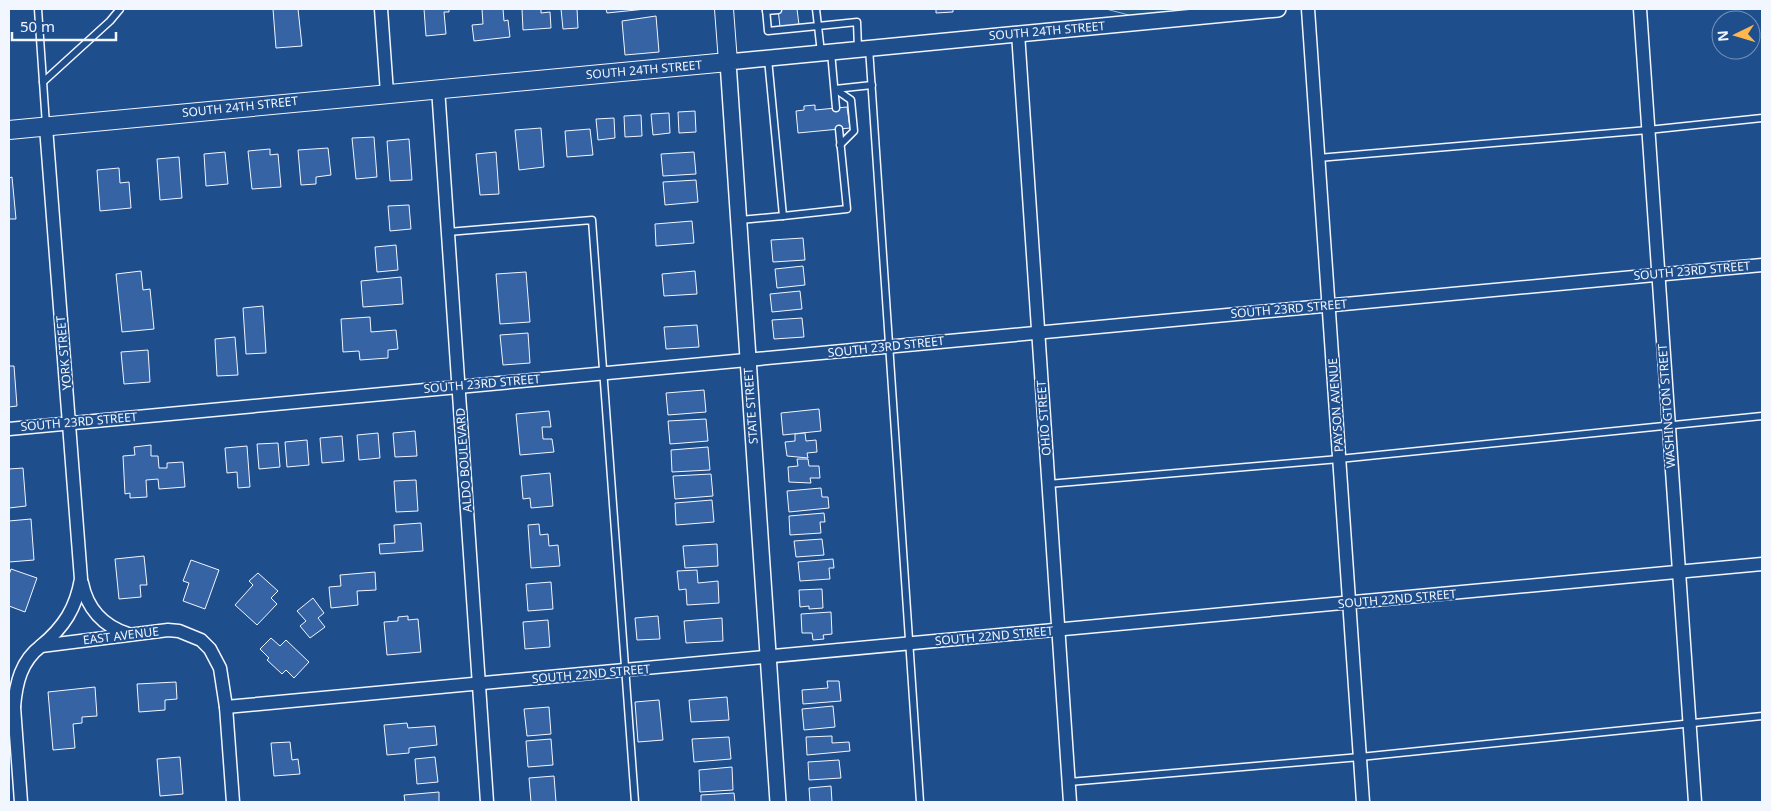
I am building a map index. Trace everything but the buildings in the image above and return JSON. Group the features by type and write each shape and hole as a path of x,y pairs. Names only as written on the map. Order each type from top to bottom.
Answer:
{"main road":[{"name":"STATE STREET","path":"724,9 728,62"},
{"name":"SOUTH 24TH STREET","path":"9,130 728,62"}],"street":[{"path":"381,9 387,93"},
{"name":"SOUTH 24TH STREET","path":"728,62 1278,9"},
{"name":"PAYSON AVENUE","path":"1308,9 1363,802"},
{"name":"WASHINGTON STREET","path":"1640,9 1695,802"},
{"name":"OHIO STREET","path":"1018,33 1070,802"},
{"name":"STATE STREET","path":"728,62 778,802"},
{"name":"ALDO BOULEVARD","path":"438,88 488,802"},
{"name":"YORK STREET","path":"46,126 81,579 87,598 102,621 111,628 130,634"},
{"name":"SOUTH 23RD STREET","path":"9,429 1762,265"},
{"name":"SOUTH 22ND STREET","path":"226,708 1762,564"},
{"name":"YORK STREET","path":"41,646 63,625 71,613 76,602 81,579"},
{"name":"EAST AVENUE","path":"41,646 130,634 179,631 201,640 210,649 220,668 226,708 233,802"},
{"path":"21,802 11,708 21,670 28,658 41,646"}],"lane":[{"path":"38,9 46,126"},
{"path":"43,82 110,21 120,9"},
{"path":"816,9 818,26 834,89 836,108"},
{"path":"778,10 766,10 768,31 857,22 872,85 920,802"},
{"path":"768,58 783,216"},
{"path":"834,89 872,85"},
{"path":"834,89 851,100 854,132 840,145"},
{"path":"1318,158 1648,130 1762,118"},
{"path":"739,220 847,209 838,129"},
{"path":"448,232 592,220 635,802"},
{"path":"1048,484 1339,459 1762,416"},
{"path":"1069,782 1360,757 1762,716"}],"shaded area":[{"path":"1106,9 1278,9 1151,21"}]}
